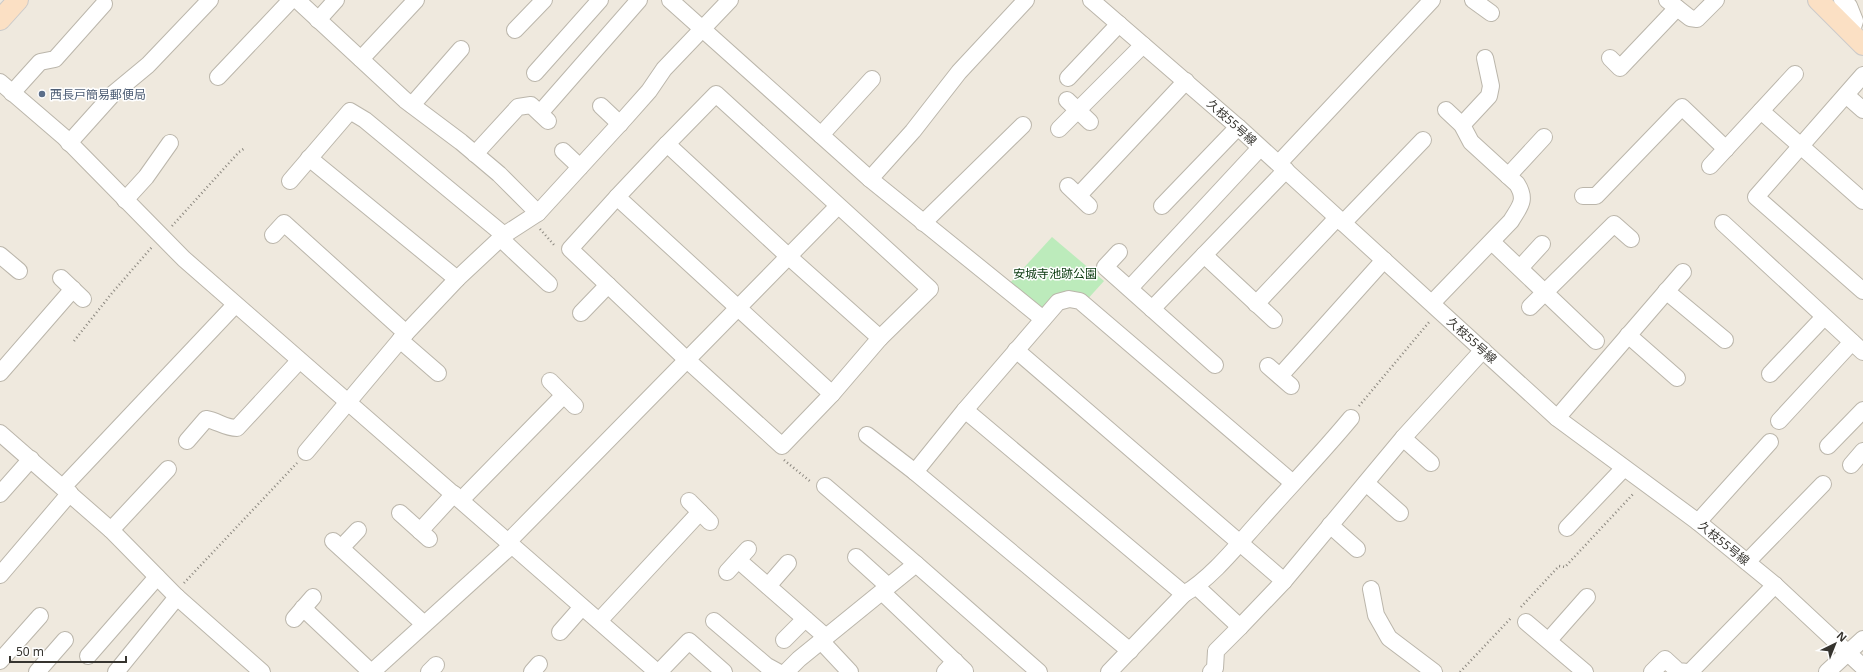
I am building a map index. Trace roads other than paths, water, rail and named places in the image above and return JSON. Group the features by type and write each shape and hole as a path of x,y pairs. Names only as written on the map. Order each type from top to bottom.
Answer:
{"main road":[{"path":"0,20 18,0"},
{"path":"1818,0 1857,39"}],"street":[{"path":"69,143 113,94 148,65 210,0"},
{"path":"218,77 291,0"},
{"path":"297,0 412,105 436,122 475,154 538,213"},
{"path":"318,20 336,0"},
{"path":"361,59 416,0"},
{"path":"515,30 544,0"},
{"path":"534,73 600,0"},
{"path":"475,154 518,107 531,105 544,117 639,0"},
{"path":"670,0 870,179 1043,319"},
{"path":"306,452 403,336 457,279 502,237 538,213 649,92 664,69 730,0"},
{"path":"870,179 913,131 960,72 1026,0"},
{"name":"久枝55号線","path":"1091,0 1238,127 1557,418 1698,522 1775,585 1863,667"},
{"path":"1152,309 1204,255 1432,0"},
{"path":"1473,0 1491,13"},
{"path":"1610,58 1620,68 1672,4 1690,18 1697,19 1716,0"},
{"path":"1842,0 1849,6 1855,22 1857,39"},
{"path":"12,93 40,62 55,59 100,14"},
{"path":"1068,78 1119,24"},
{"path":"1059,129 1072,105 1143,45"},
{"path":"412,105 461,48"},
{"path":"1462,125 1489,96 1491,86 1485,58"},
{"path":"1710,166 1795,74"},
{"path":"1863,75 1756,198 1863,291"},
{"path":"821,135 872,79"},
{"path":"0,82 69,143 184,259 235,305 658,672 689,641 724,672"},
{"path":"1079,196 1115,147 1186,82"},
{"path":"716,94 930,289 880,338 832,394 782,446 686,359 570,249 667,144 716,94"},
{"path":"1846,95 1863,110"},
{"path":"1072,105 1090,122"},
{"path":"601,106 620,124"},
{"path":"1583,196 1596,196 1682,107 1726,149"},
{"path":"1436,307 1511,221 1521,204 1522,192 1517,184 1471,142 1462,125 1446,110"},
{"path":"290,181 350,111 365,120 502,237 549,284"},
{"path":"1761,111 1863,201"},
{"path":"923,222 1023,125"},
{"path":"1162,206 1238,127"},
{"path":"1508,176 1544,137"},
{"path":"1256,304 1423,140"},
{"path":"125,200 146,177 170,143"},
{"path":"667,144 788,256 880,338"},
{"path":"1130,288 1260,148"},
{"path":"563,151 580,167"},
{"path":"309,158 457,279"},
{"path":"617,197 738,306 832,394"},
{"path":"303,608 372,672 510,544 686,359 838,206"},
{"path":"1722,223 1857,347 1779,421"},
{"path":"273,235 284,224 403,336 438,373"},
{"path":"1530,307 1614,224 1631,239"},
{"path":"1492,242 1596,341"},
{"path":"1520,268 1542,244"},
{"path":"1119,252 1105,267 1215,365"},
{"path":"0,255 19,271"},
{"path":"1204,255 1274,320"},
{"path":"1280,376 1384,260"},
{"path":"1557,418 1683,272"},
{"path":"0,373 78,294 61,278"},
{"path":"580,313 608,285"},
{"path":"1666,291 1725,340"},
{"path":"916,472 965,410 1058,302 1069,299 1080,301 1293,483"},
{"path":"0,575 66,490 235,305"},
{"path":"1770,374 1824,317"},
{"path":"1628,335 1677,378"},
{"path":"1016,350 1284,581"},
{"path":"1211,672 1215,668 1216,651 1284,581 1403,438 1483,350"},
{"path":"187,441 206,419 213,420 228,428 237,428 299,361"},
{"path":"400,513 424,535 457,497 570,400 550,381"},
{"path":"965,410 1190,590 1240,627"},
{"path":"1828,446 1863,410"},
{"path":"1110,672 1190,590 1240,542 1293,483 1320,456 1351,418"},
{"path":"0,432 111,530 175,596 262,672"},
{"path":"867,434 916,472 1130,651"},
{"path":"1403,438 1431,463"},
{"path":"1698,522 1770,442"},
{"path":"1851,465 1863,451"},
{"path":"0,494 31,459"},
{"path":"1567,528 1624,468"},
{"path":"111,530 168,469"},
{"path":"1366,483 1400,513"},
{"path":"1747,562 1823,484"},
{"path":"825,486 1038,672"},
{"path":"599,621 705,517 689,501"},
{"path":"1330,525 1356,548"},
{"path":"358,530 337,544 424,624"},
{"path":"727,572 743,555 768,586 804,619 823,639 850,672"},
{"path":"856,557 955,668"},
{"path":"768,586 788,563"},
{"path":"786,672 823,639 916,564"},
{"path":"88,656 157,577"},
{"path":"1652,672 1665,659 1678,671 1688,672 1775,585"},
{"path":"1372,589 1376,615 1389,638 1434,672"},
{"path":"119,671 175,596"},
{"path":"1549,640 1587,597"},
{"path":"560,632 582,607"},
{"path":"0,661 40,616"},
{"path":"1519,616 1585,672"},
{"path":"784,640 804,619"},
{"path":"714,621 767,666 778,672"},
{"path":"1827,672 1863,639"},
{"path":"37,672 66,640"}],"place":[{"name":"西長戸簡易郵便局","path":"42,94"}],"park label":[{"name":"安城寺池跡公園","path":"1055,273"}]}
